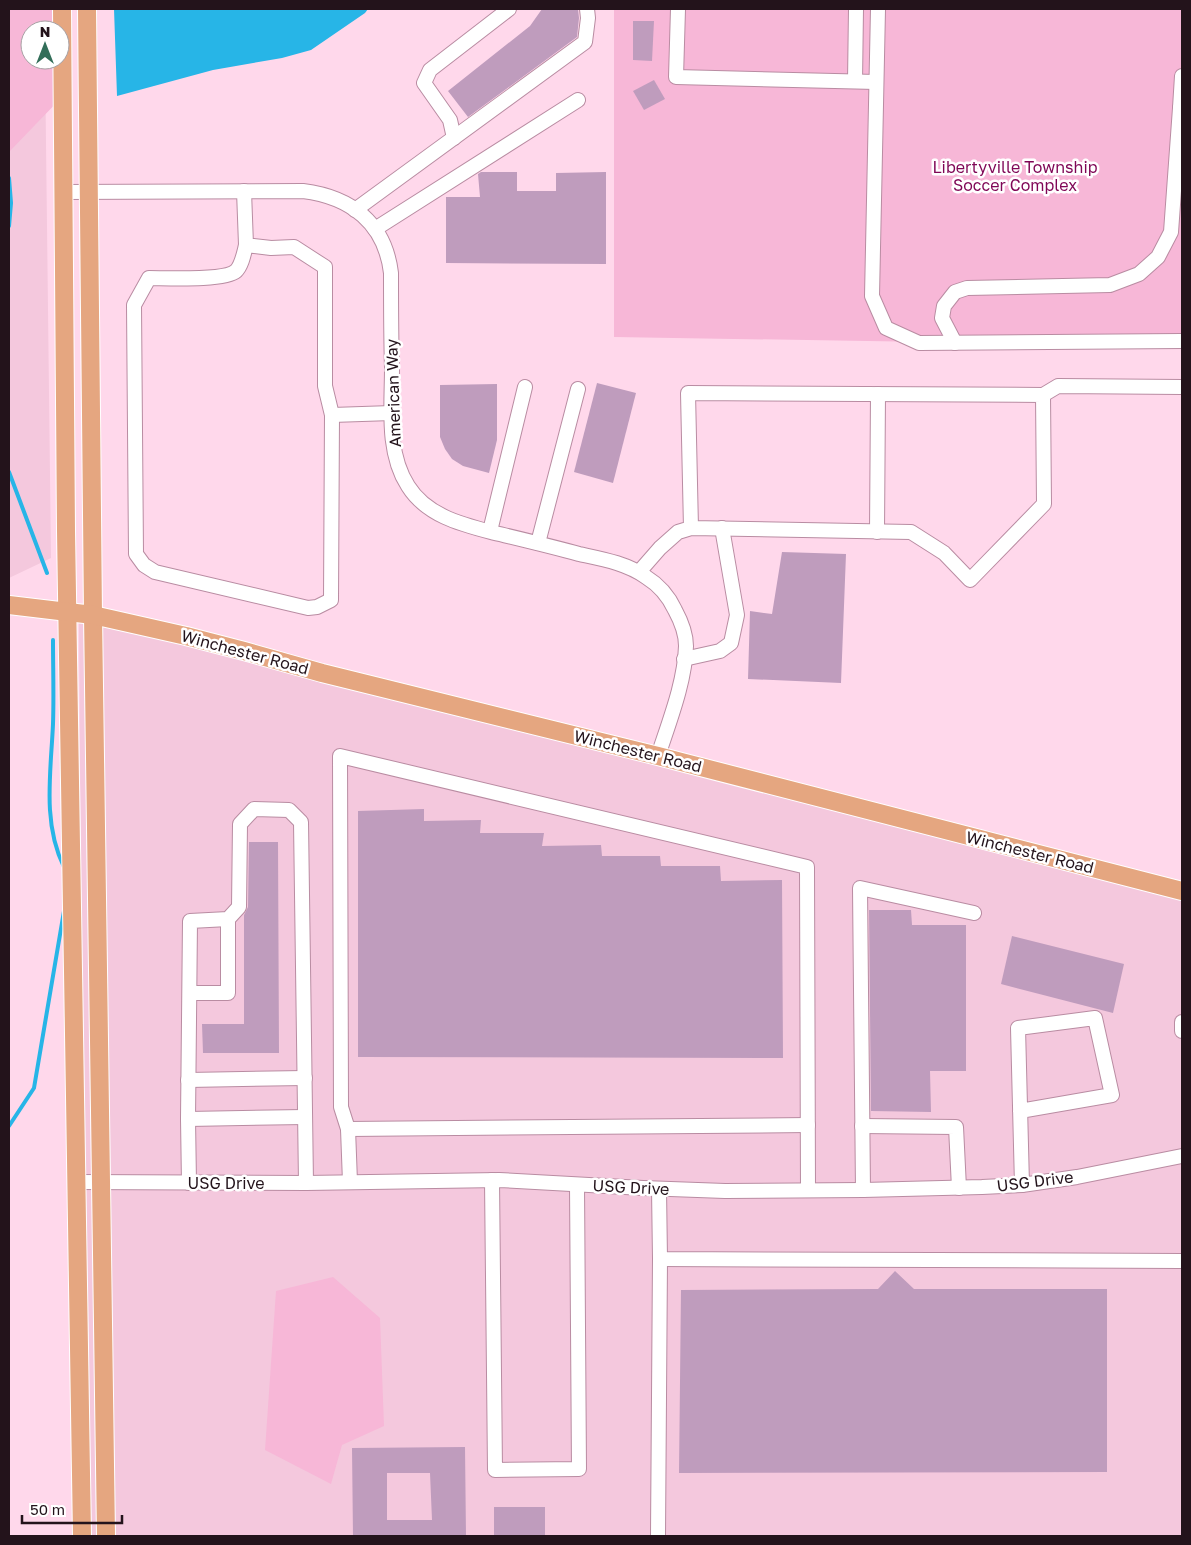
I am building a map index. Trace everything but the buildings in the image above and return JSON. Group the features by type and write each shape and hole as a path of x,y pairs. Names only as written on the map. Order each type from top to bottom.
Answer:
{"main road":[{"path":"62,9 68,612 82,1536"},
{"path":"86,9 106,1536"},
{"name":"Winchester Road","path":"9,605 93,615 186,636 322,673 658,756 1182,891"}],"street":[{"path":"454,138 450,120 424,82 430,70 509,9"},
{"path":"355,210 585,42 588,18 587,9"},
{"path":"678,9 676,77 876,82"},
{"path":"855,81 856,9"},
{"path":"878,9 872,296 886,328 919,343 1182,341"},
{"path":"955,343 942,318 944,306 955,292 967,288 1110,285 1139,274 1158,257 1171,232 1182,76"},
{"path":"375,229 578,100"},
{"path":"244,191 246,245 236,271 222,277 149,278 134,304 136,554 144,566 155,572 308,608 317,608 331,600 332,415 325,386 325,267 294,247 271,248 246,245"},
{"name":"American Way","path":"63,192 303,191 321,193 342,201 362,215 383,241 390,262 392,413 395,452 401,472 408,486 421,502 433,512 461,524 621,564 639,572 662,590 671,601 680,620 686,647 677,694 658,756"},
{"path":"691,528 688,393 1043,394 1058,386 1182,386"},
{"path":"490,531 524,387"},
{"path":"538,543 578,389"},
{"path":"877,532 878,394"},
{"path":"639,572 660,548 678,532 691,528 911,532 944,553 970,580 1044,504 1043,394"},
{"path":"332,415 392,413"},
{"path":"684,659 720,651 730,643 737,615 722,528"},
{"path":"350,1182 348,1129 341,1107 340,756 807,867 808,1190"},
{"path":"190,993 228,993 228,919 239,907 240,824 254,809 289,810 301,822 306,1183"},
{"path":"863,1190 860,888 974,913"},
{"path":"189,1183 190,921 228,919"},
{"path":"1020,1111 1112,1095 1095,1018 1018,1028 1020,1111 1022,1185"},
{"path":"1182,1022 1182,1031"},
{"path":"188,1080 304,1078"},
{"path":"188,1119 305,1117"},
{"path":"348,1129 808,1125"},
{"path":"862,1126 956,1127 958,1188"},
{"name":"USG Drive","path":"76,1182 306,1183 492,1180 725,1190 958,1188 1022,1185 1076,1177 1182,1156"},
{"path":"492,1180 496,1470 580,1469 577,1185"},
{"path":"658,1536 659,1188"},
{"path":"660,1259 1182,1260"}],"shaded area":[{"path":"9,9 20,20 20,70 45,70 51,558 9,578"},
{"path":"79,620 133,624 1182,891 1182,1536 87,1536"}],"green space":[{"path":"9,9 62,9 62,20 20,20 20,70 62,70 62,97 9,152"},
{"name":"Libertyville Township Soccer Complex","path":"614,9 1182,9 1182,346 614,337"},
{"path":"333,1277 380,1318 384,1426 342,1445 331,1484 265,1450 276,1291"}],"water":[{"path":"114,9 368,9 311,50 282,58 213,70 117,96"}],"waterway":[{"path":"9,178 11,203 9,226"},
{"path":"9,472 47,573"},
{"path":"53,640 50,815 57,850 64,867"},
{"path":"9,1126 34,1088 64,911"}]}
